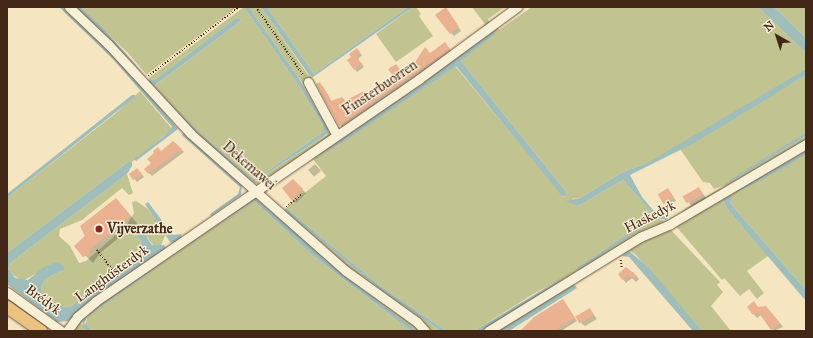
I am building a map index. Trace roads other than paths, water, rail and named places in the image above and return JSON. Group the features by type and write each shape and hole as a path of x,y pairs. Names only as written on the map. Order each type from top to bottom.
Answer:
{"main road":[{"name":"Brédyk","path":"7,307 41,331"}],"street":[{"name":"Dekemawei","path":"69,7 108,44 191,134 346,271 417,322 425,331"},
{"name":"Finsterbuorren","path":"256,190 518,7"},
{"path":"308,82 336,134"},
{"name":"Haskedyk","path":"488,331 640,237 670,224 806,144"},
{"name":"Langhústerdyk","path":"67,331 77,317 96,301 256,190"},
{"name":"Brédyk","path":"7,292 61,331"}],"water":[{"path":"59,7 63,7 87,29 133,76 178,129 136,161 134,159 164,136 172,127 114,60"},
{"path":"76,7 80,7 101,26 145,75"},
{"path":"244,7 249,7 298,77 328,128 328,133 323,137 254,182 188,126 159,93 202,135 253,179 259,177 323,132 323,125 299,86"},
{"path":"261,7 267,7 314,74 408,7 413,7 313,77 309,75"},
{"path":"758,7 774,7 806,38 806,53"},
{"path":"237,17 241,20 237,24 154,86 149,83 149,80 156,79"},
{"path":"492,30 495,34 461,61 567,193 565,196 562,196 456,66 348,139 313,159 311,157 418,87"},
{"path":"806,69 806,75 694,143 630,175 642,197 653,210 668,218 666,220 656,218 578,270 577,268 634,229 652,213 623,180 578,206 566,201 580,198 621,173 649,162"},
{"path":"132,95 135,95 135,97 7,198 7,194"},
{"path":"184,132 242,183 241,195 211,216 210,214 238,194 240,187 182,135"},
{"path":"806,132 806,136 730,182 730,180"},
{"path":"806,151 806,154 786,167 736,193 735,191"},
{"path":"128,162 132,162 132,166 127,174 10,263 8,269 15,278 28,280 44,267 58,262 64,267 64,270 45,279 41,288 41,296 52,305 70,307 80,300 95,281 116,275 141,253 142,242 134,233 140,227 152,245 164,245 166,248 68,321 57,322 7,284 7,253"},
{"path":"730,194 732,197 730,202 736,210 806,290 806,301 729,211 722,199"},
{"path":"253,197 367,293 417,331 411,331 312,255 254,201 178,251"},
{"path":"148,202 173,235 181,234 182,237 173,243 170,242 145,204"},
{"path":"286,208 384,289 447,331 441,331 382,291 284,210"},
{"path":"628,250 648,267 702,331 693,331 629,257 622,256"},
{"path":"173,253 174,255 88,316 84,323 93,331 88,331 83,327 82,318 106,298"},
{"path":"559,280 560,282 481,331 474,331"},
{"path":"574,284 577,288 509,331 495,331"}],"place":[{"name":"Vijverzathe","path":"99,229"}]}
